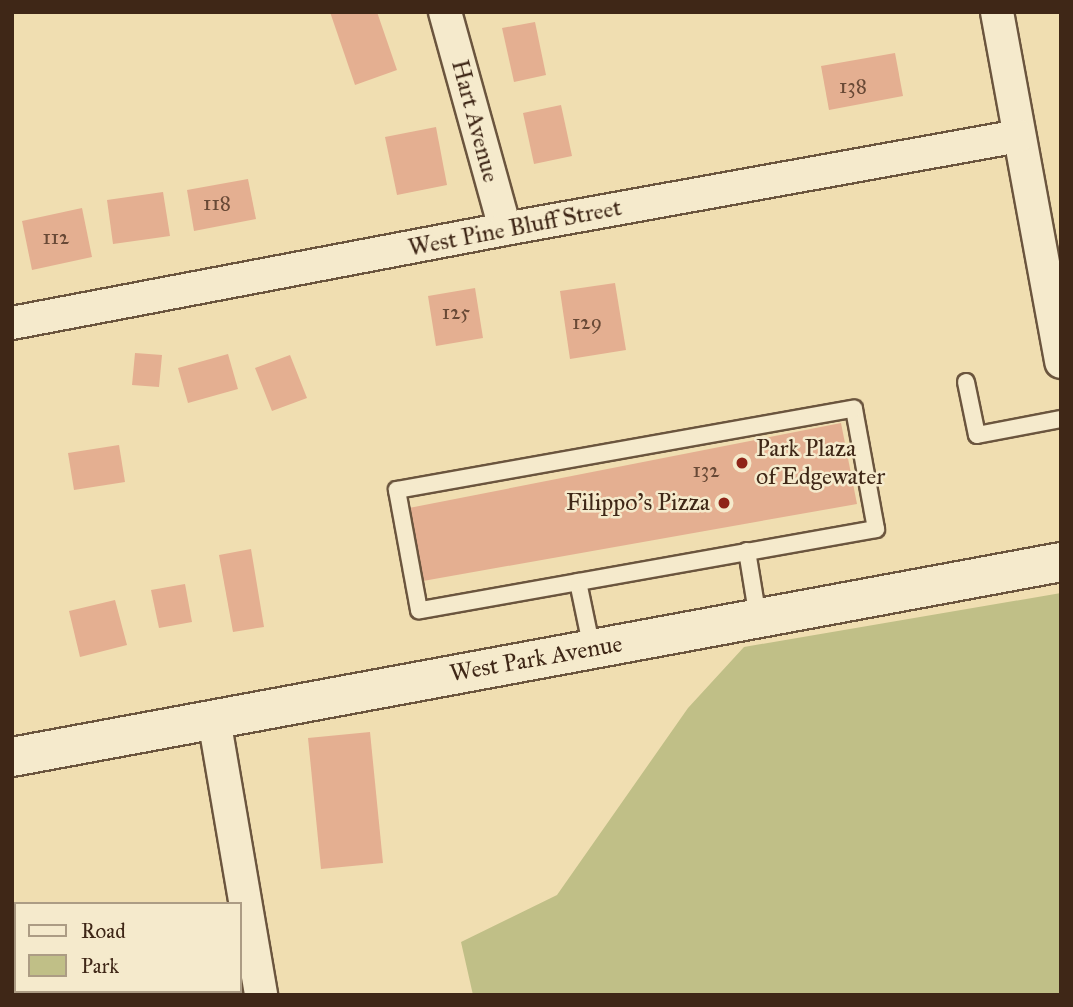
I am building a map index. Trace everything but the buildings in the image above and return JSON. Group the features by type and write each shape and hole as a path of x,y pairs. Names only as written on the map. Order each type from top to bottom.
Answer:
{"street":[{"name":"Hart Avenue","path":"445,12 505,229"},
{"path":"996,12 1061,362"},
{"name":"West Pine Bluff Street","path":"12,323 505,229 1019,136"},
{"name":"West Park Avenue","path":"15,758 1061,562"},
{"path":"214,719 239,902"},
{"path":"242,922 248,965 261,995"}],"lane":[{"path":"966,382 977,435 1061,419"},
{"path":"855,409 876,528 578,582 419,610 397,490 855,409"},
{"path":"747,551 758,618"},
{"path":"578,582 592,649"}],"green space":[{"path":"1061,593 1061,995 473,995 461,942 557,895 688,708 744,647"}],"place":[{"name":"Park Plaza of Edgewater","path":"742,463"},
{"name":"Filippo's Pizza","path":"724,503"}]}
